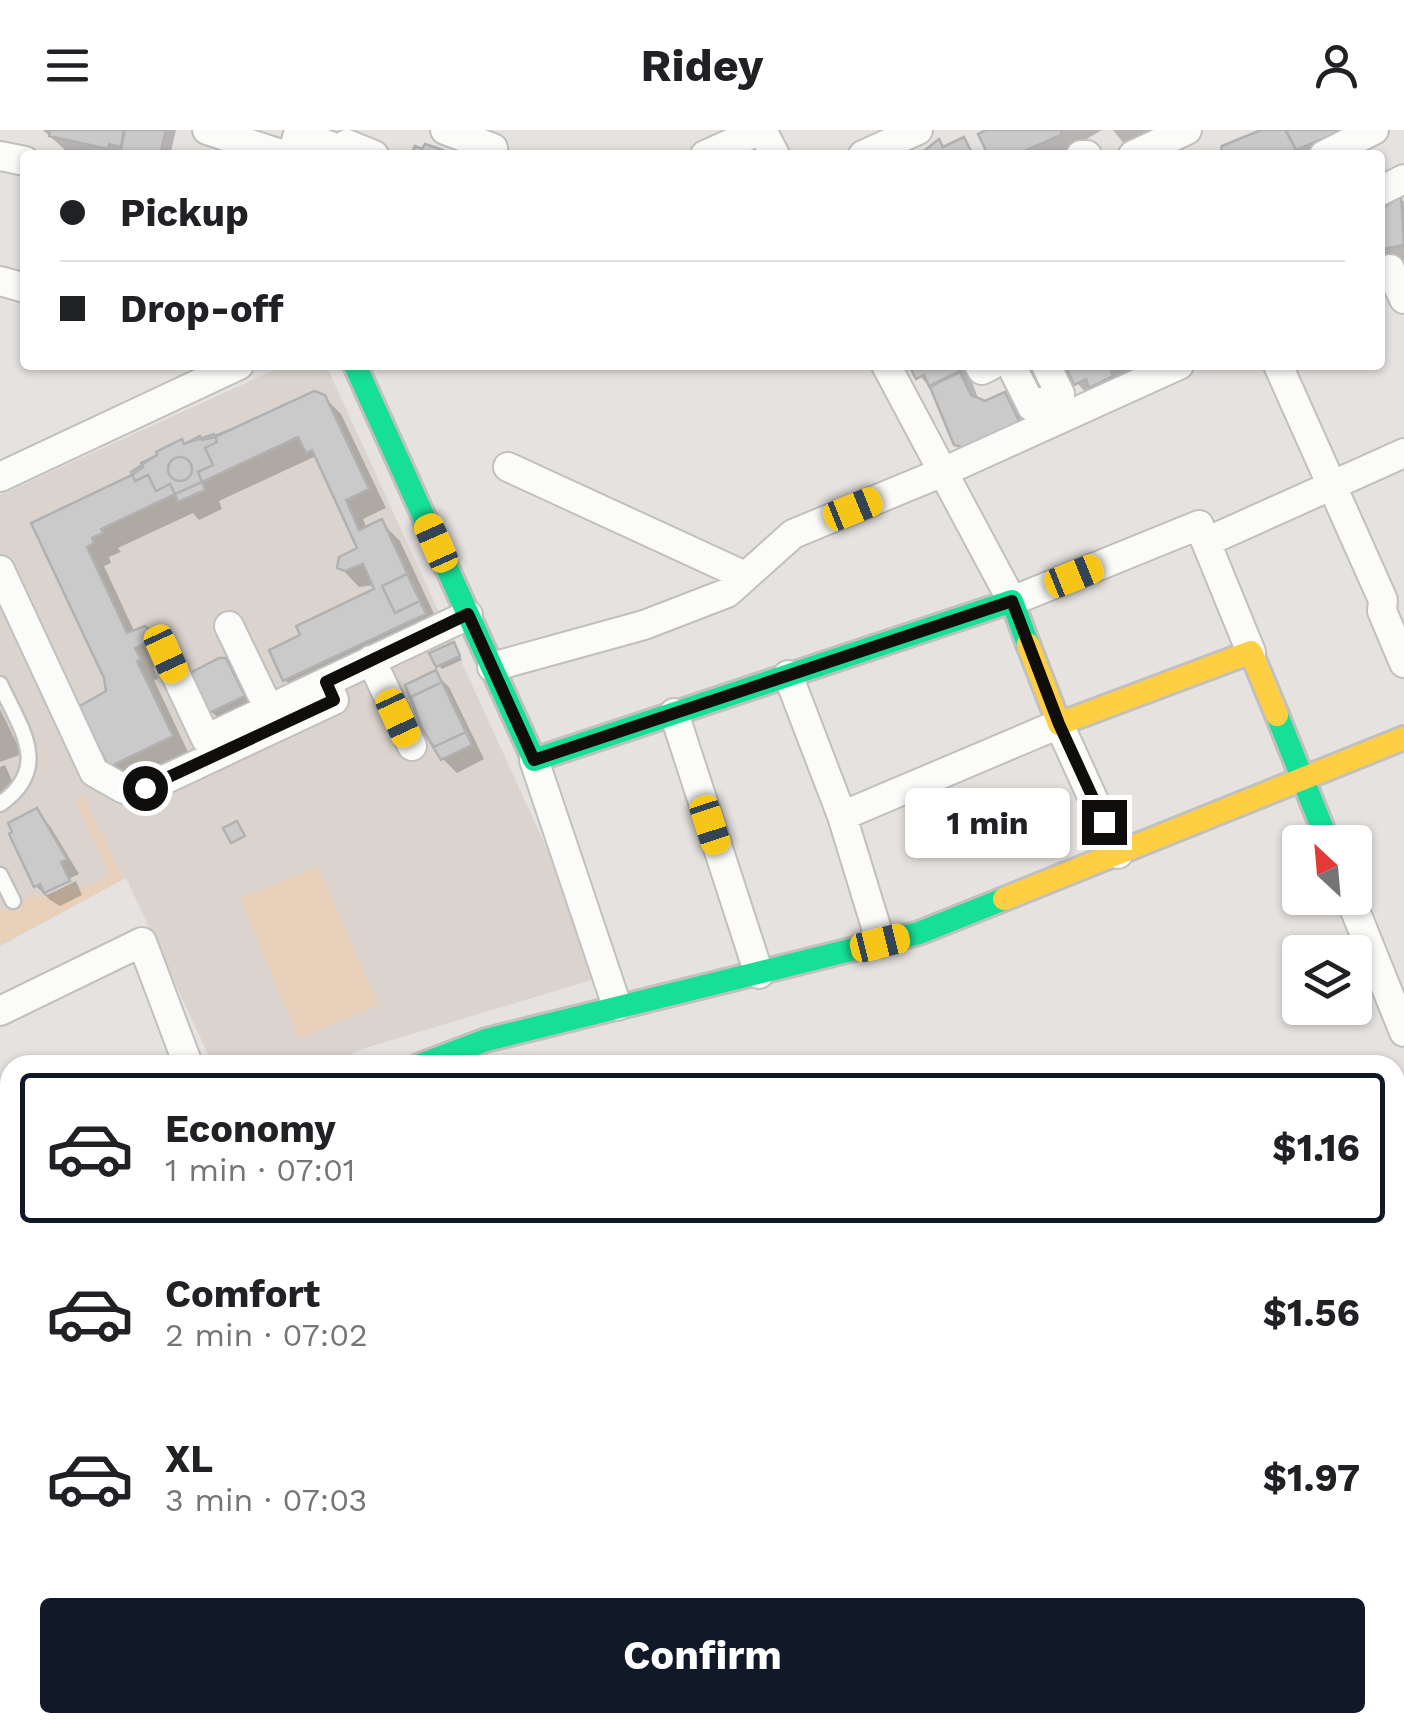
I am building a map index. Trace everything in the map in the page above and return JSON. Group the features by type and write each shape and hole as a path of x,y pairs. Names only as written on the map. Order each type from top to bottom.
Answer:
{"street":[{"path":"444,130 494,148"},
{"path":"716,150 761,130"},
{"path":"874,150 918,130"},
{"path":"1334,150 1374,130"},
{"path":"210,132 240,150"},
{"path":"210,132 271,150"},
{"path":"290,150 298,134 341,150"},
{"path":"1146,150 1176,138"},
{"path":"1391,268 1404,299"},
{"path":"0,476 229,370"},
{"path":"357,370 534,760 617,1006"},
{"path":"889,370 1012,601 1059,724 1118,854"},
{"path":"1013,370 1032,408 1050,411"},
{"path":"1030,370 1050,411"},
{"path":"1048,370 1060,394 1050,411"},
{"path":"492,667 644,625 727,593 793,534 943,472 1050,411 1165,370"},
{"path":"1280,370 1330,484 1393,595 1382,611 1404,662"},
{"path":"1206,542 1404,453"},
{"path":"508,467 745,576"},
{"path":"534,760 1012,601 1199,525 1321,825"},
{"path":"0,570 94,772 110,784 134,789 151,786 273,718"},
{"path":"166,654 206,739 334,700 326,682 468,614"},
{"path":"229,626 273,718"},
{"path":"842,816 1059,724 1251,652"},
{"path":"371,660 412,746"},
{"path":"788,676 842,816 880,943"},
{"path":"674,714 759,974"},
{"path":"465,1055 617,1006 919,933 1303,782 1404,738"},
{"path":"1357,915 1404,1032"},
{"path":"0,1010 142,942 180,1055"}],"lane":[{"path":"0,684 26,740 30,762 22,784 0,804"},
{"path":"0,875 13,900"}],"shaded area":[{"path":"274,370 328,370 605,976 350,1055 208,1055 126,878 0,946 0,495"},
{"path":"83,796 123,879 0,945 0,911 37,893 41,899 72,884 76,891 110,875 75,801"},
{"path":"318,866 378,1005 299,1039 240,899"}],"building":[{"path":"44,130 124,130 121,147 109,144 108,149 49,136 50,131"},
{"path":"125,130 166,130 161,150 121,150"},
{"path":"986,130 1061,130 1061,135 1026,150 986,150 978,134"},
{"path":"1261,130 1285,130 1296,150 1221,150 1222,146"},
{"path":"1286,130 1342,130 1342,131 1296,150"},
{"path":"964,137 970,150 925,150 939,139 943,147"},
{"path":"425,144 441,150 413,150 415,146 422,149"},
{"path":"1401,196 1404,245 1385,249 1385,207"},
{"path":"912,370 959,371 929,386 924,375 916,379"},
{"path":"1067,370 1119,370 1089,388 1086,379 1074,385"},
{"path":"960,372 971,395 985,401 1005,392 1019,421 967,449 954,445 930,387"},
{"path":"314,391 325,395 369,489 346,500 359,530 382,519 426,614 283,681 269,650 300,635 296,626 374,589 363,564 345,571 337,568 339,557 357,548 312,450 306,453 298,437 202,482 205,490 178,502 175,494 101,529 103,533 92,538 94,543 87,547 127,633 145,626 152,632 149,641 135,648 141,660 137,661 173,736 109,767 78,707 106,691 104,678 31,523 132,475 156,452 182,439 184,444 200,436 202,440 215,437"},
{"path":"214,434 217,442 205,448 213,465 198,472 202,482 175,494 170,484 156,491 148,475 135,481 131,472 156,452 182,439 184,444"},
{"path":"180,457 192,469 180,481 168,469"},
{"path":"407,574 420,601 395,613 382,586"},
{"path":"454,642 460,656 436,667 429,653"},
{"path":"226,658 245,696 209,713 190,673"},
{"path":"436,670 472,745 441,760 421,727 405,685"},
{"path":"442,682 466,732 434,747 421,727 411,697"},
{"path":"37,808 67,859 61,862 70,881 44,893 40,884 34,887 9,834 12,832 8,823"},
{"path":"237,821 245,836 231,843 223,828"}],"traffic: fast":[{"path":"357,370 534,760 1012,601 1028,644"},
{"path":"1277,715 1321,825"},
{"path":"446,1055 486,1040 919,933 1004,899"}],"traffic: slow":[{"path":"1028,644 1059,724 1251,652 1277,715"},
{"path":"1004,899 1404,738"}],"route":[{"path":"145,788 334,700 326,682 468,614 534,760 1012,601 1059,724 1104,822"}]}
